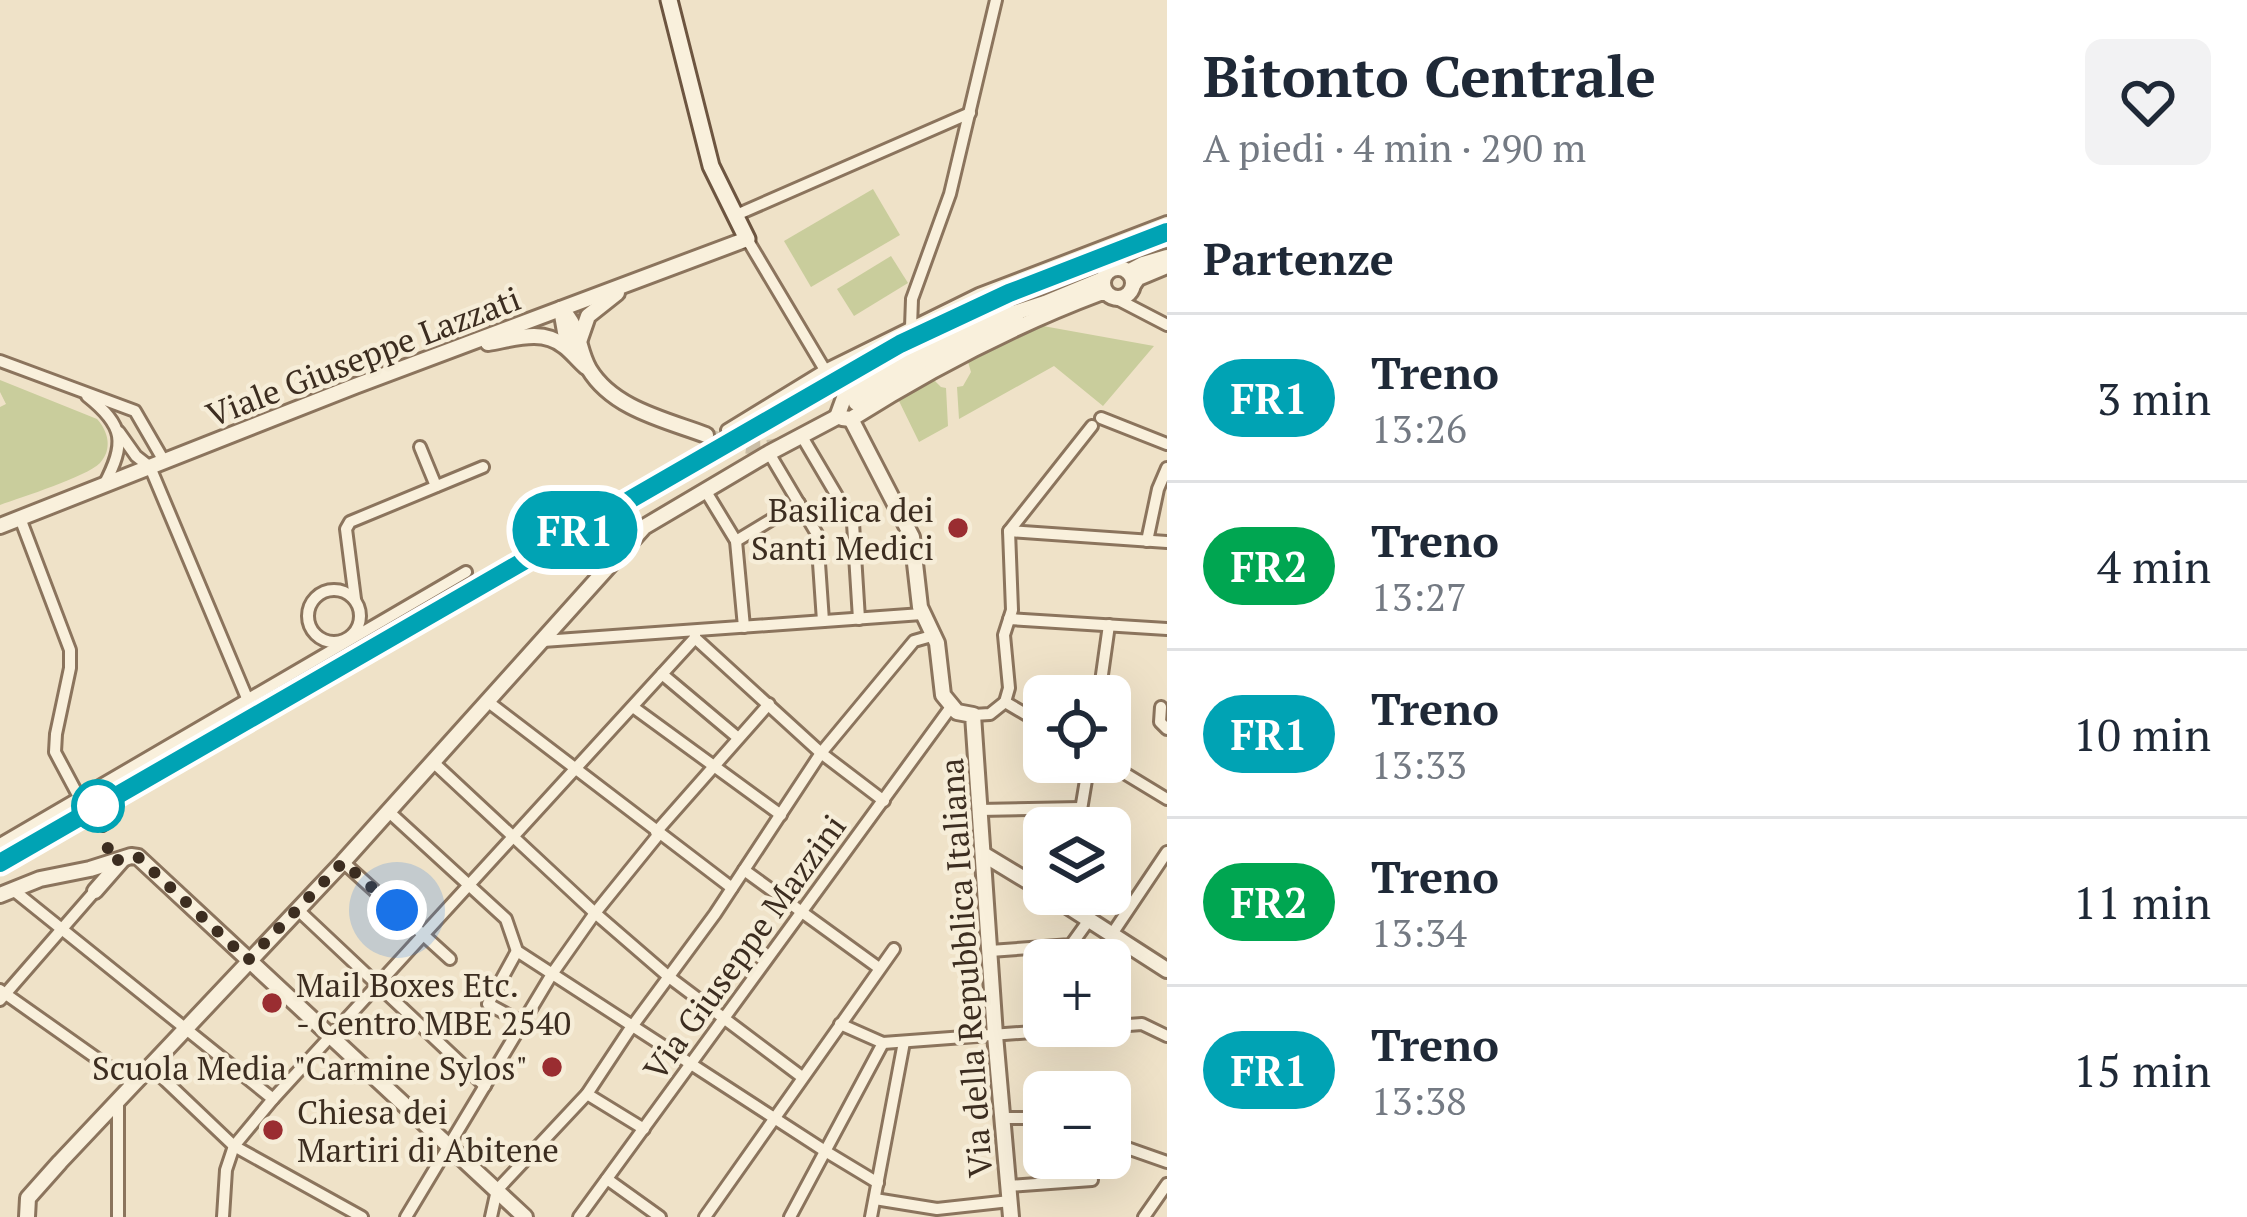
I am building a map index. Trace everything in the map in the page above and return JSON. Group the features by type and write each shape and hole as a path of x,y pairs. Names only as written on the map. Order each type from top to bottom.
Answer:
{"main road":[{"path":"669,0 706,151 746,238"}],"street":[{"path":"911,327 913,299 950,194 996,0"},
{"path":"734,216 970,112"},
{"path":"727,430 825,370 979,293 1167,222"},
{"path":"746,238 825,370"},
{"name":"Viale Giuseppe Lazzati","path":"0,526 746,238"},
{"path":"1167,257 1142,263 1130,278 1129,294 1108,290 986,322 844,398 844,418 912,537 922,614 935,634 941,691 951,707 962,714 990,714 1005,702 1009,688 1004,634 1012,610 1009,531 1096,422 1167,445"},
{"path":"1108,290 1113,269 1138,278 1167,266"},
{"path":"579,342 588,316 631,282"},
{"path":"1108,290 1167,325"},
{"path":"856,403 998,328 1051,306"},
{"path":"561,309 572,320 590,370"},
{"path":"561,309 570,346 590,370"},
{"path":"455,348 531,335 547,337 562,344 623,402 706,435"},
{"path":"0,361 135,411 247,698"},
{"path":"85,394 103,409 136,456 157,464"},
{"path":"27,1217 28,1198 343,862 644,527 769,453 844,418"},
{"path":"104,485 119,452 119,432"},
{"path":"801,436 853,523 860,619"},
{"path":"420,447 436,486"},
{"path":"769,453 817,534 823,621"},
{"path":"355,599 333,589 317,595 308,608 314,634 331,642 349,638 359,624 346,529 350,522 483,466"},
{"path":"1147,541 1167,467"},
{"path":"705,490 736,541 744,627"},
{"path":"736,541 799,503"},
{"path":"20,518 70,650 55,742 59,761 79,797"},
{"path":"1009,531 1167,542"},
{"path":"0,844 466,572"},
{"path":"542,641 695,634 922,614"},
{"path":"1009,619 1167,629"},
{"path":"1102,675 1109,626"},
{"path":"224,1217 226,1170 234,1146 695,634"},
{"path":"695,634 821,752 884,801"},
{"path":"491,1217 497,1190 587,1094 732,889 821,752 914,641 935,634"},
{"path":"662,674 737,737"},
{"path":"487,701 732,889"},
{"path":"1005,702 1023,712"},
{"path":"406,1217 553,974 596,913 737,737 769,704"},
{"path":"633,707 781,815"},
{"name":"Via Giuseppe Mazzini","path":"579,1217 951,707"},
{"path":"1161,707 1160,722 1167,729"},
{"name":"Via della Repubblica Italiana","path":"973,715 995,1035 1013,1207"},
{"path":"433,761 669,977 802,1077"},
{"path":"1131,777 1167,799"},
{"path":"980,810 1023,809"},
{"path":"388,812 506,919 517,951 878,1183"},
{"path":"1112,934 1167,851"},
{"path":"982,854 1023,878"},
{"path":"6,892 131,857"},
{"path":"131,857 2,994 133,1084"},
{"path":"131,857 525,1217"},
{"path":"343,862 450,959"},
{"path":"90,869 95,891"},
{"path":"744,870 879,968"},
{"path":"6,892 60,928 273,1099"},
{"path":"297,909 485,1086"},
{"path":"1083,915 1167,970"},
{"path":"990,950 1071,945 1089,920"},
{"path":"705,1217 894,949"},
{"path":"517,951 488,1004 523,1023"},
{"path":"840,1024 883,1043 1142,1024 1167,1036"},
{"path":"871,1217 904,1042"},
{"path":"790,1217 883,1043"},
{"path":"150,1066 234,1146 362,1217"},
{"path":"587,1094 644,1130"},
{"path":"118,1100 118,1217"},
{"path":"1003,1118 1023,1118"},
{"path":"1131,1149 1167,1162"},
{"path":"607,1179 660,1217"},
{"path":"875,1199 937,1209 1013,1207 1092,1180"},
{"path":"1149,1215 1167,1184"}],"green space":[{"path":"873,189 900,235 811,287 784,241"},
{"path":"891,256 908,283 854,316 837,289"},
{"path":"1043,326 1154,346 1103,406 1054,366 959,419 957,387 963,386 971,372 968,362"},
{"path":"932,378 946,388 948,426 919,442 898,399"},
{"path":"0,380 97,419 108,440 100,463 0,505 0,407 6,404"}],"tunnel":[{"path":"706,435 750,447 778,445"}],"railway":[{"path":"0,871 893,356 1007,300 1167,238"}],"train":[{"name":"FR1","path":"0,863 900,344 1009,293 1167,232"}],"place":[{"name":"Basilica dei Santi Medici","path":"958,528"},
{"name":"Mail Boxes Etc. - Centro MBE 2540","path":"272,1003"},
{"name":"Scuola Media \"Carmine Sylos\"","path":"552,1067"},
{"name":"Chiesa dei Martiri di Abitene","path":"273,1130"}],"route":[{"path":"98,806 111,862 138,857 248,960 343,862 397,910"}]}
